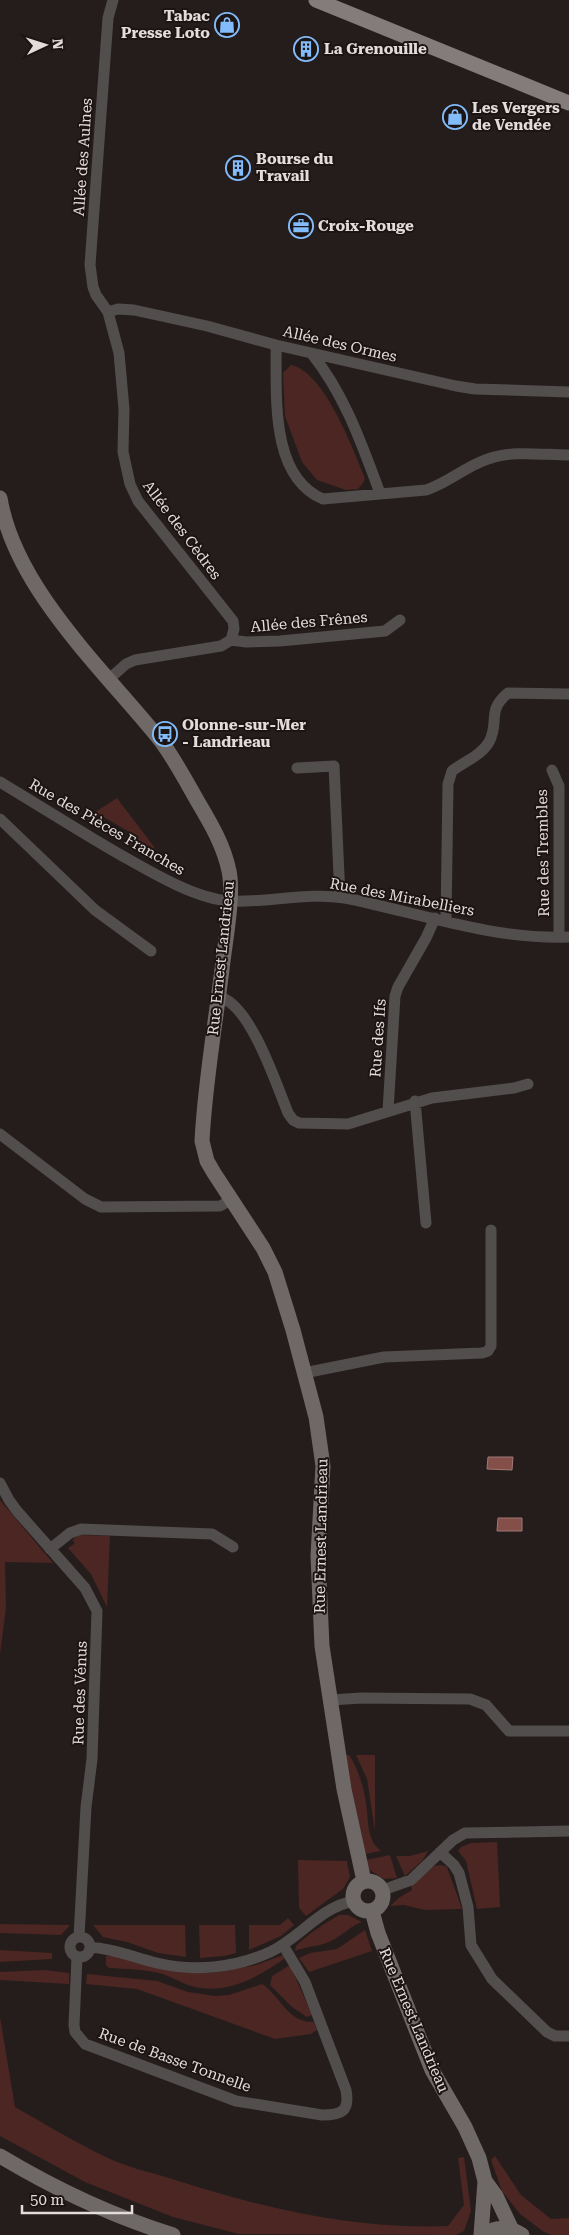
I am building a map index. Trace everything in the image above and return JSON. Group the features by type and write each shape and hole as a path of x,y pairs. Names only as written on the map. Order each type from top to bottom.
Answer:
{"main road":[{"path":"316,0 569,103"}],"street":[{"name":"Allée des Aulnes","path":"108,312 96,295 90,265 108,18 113,0"},
{"name":"Allée des Ormes","path":"108,312 118,309 134,310 207,326 312,354 475,390 569,392"},
{"name":"Allée des Cèdres","path":"108,312 119,353 124,409 123,452 130,484 138,501 233,621 234,630 231,640"},
{"path":"276,345 277,417 285,451 300,483 309,492 323,499 426,490 436,487 487,459 504,454 569,455"},
{"path":"312,354 334,385 357,432 380,493"},
{"name":"Rue Ernest Landrieau","path":"0,498 2,512 9,530 33,582 108,680 175,761 210,822 229,868 229,901 202,1141 208,1161 263,1248 275,1272 316,1417 323,1466 317,1581 322,1646 344,1789 364,1881"},
{"name":"Allée des Frênes","path":"108,680 126,664 135,660 221,646 231,640 246,642 280,641 385,630 400,620"},
{"path":"441,920 448,784 452,771 482,750 489,742 496,705 508,692 569,694"},
{"path":"297,768 334,766 340,897"},
{"name":"Rue des Trembles","path":"552,770 559,786 564,937"},
{"name":"Rue des Pièces Franches","path":"0,782 151,873 188,890 229,901"},
{"path":"0,820 95,910 151,952"},
{"name":"Rue des Mirabelliers","path":"229,901 312,896 340,897 510,935 564,937"},
{"name":"Rue des Ifs","path":"388,1111 395,996 398,987 426,938 441,920"},
{"path":"218,997 226,999 249,1026 293,1120 306,1124 348,1124 415,1102 446,1095 514,1088 528,1084"},
{"path":"415,1102 426,1224"},
{"path":"0,1134 85,1200 101,1207 220,1206 231,1200"},
{"path":"304,1373 384,1357 482,1353 488,1351 491,1346 491,1230"},
{"name":"Rue des Vénus","path":"0,1483 9,1500 85,1588 97,1611 92,1759 86,1807 80,1937"},
{"path":"50,1548 70,1533 81,1530 212,1534 234,1546"},
{"path":"330,1700 362,1698 470,1699 486,1705 509,1731 569,1731"},
{"path":"383,1890 411,1880 459,1836 470,1832 569,1831"},
{"path":"440,1852 454,1865 459,1873 469,1912 471,1945 492,1979 547,2032 555,2036 569,2036"},
{"path":"364,1881 376,1882 383,1890 383,1902 372,1911 361,1910 354,1901 355,1888 364,1881"},
{"path":"90,1947 120,1951 155,1962 191,1968 230,1965 253,1959 283,1945 333,1906 354,1901"},
{"name":"Rue Ernest Landrieau","path":"372,1911 378,1933 406,2008 441,2088 465,2127 474,2146 485,2181 517,2232"},
{"path":"80,1937 85,1938 90,1947 88,1953 83,1957 78,1957 70,1951 69,1946 71,1941 80,1937"},
{"name":"Rue de Basse Tonnelle","path":"78,1957 74,2025 75,2032 85,2044 236,2101 322,2115 335,2115 344,2110 348,2101 346,2090 305,1982 283,1945"},
{"path":"0,2156 86,2203 173,2235"},
{"name":"Rue Ernest Landrieau","path":"483,2235 485,2181"},
{"path":"483,2235 501,2228 517,2232"}],"shaded area":[{"path":"291,365 303,370 315,381 336,413 365,478 358,489 346,490 317,480 302,462 285,416 283,373"},
{"path":"117,798 155,848 146,856 127,845 133,834 100,815 93,825 86,818"},
{"path":"488,1457 513,1457 512,1470 487,1469"},
{"path":"0,1500 53,1563 5,1562 6,1608 0,1654"},
{"path":"498,1518 522,1518 522,1531 497,1531"},
{"path":"79,1535 110,1536 107,1607 91,1574 68,1548 75,1543 72,1540"},
{"path":"344,1755 349,1755 358,1772 365,1797 370,1835 381,1851 365,1854"},
{"path":"356,1755 375,1755 375,1831 367,1779"},
{"path":"497,1842 500,1907 477,1909 466,1861 458,1851 461,1847 471,1843"},
{"path":"428,1851 422,1861 405,1876 396,1856 410,1856"},
{"path":"390,1855 397,1878 384,1879 368,1869 366,1860"},
{"path":"298,1860 347,1861 350,1877 343,1889 306,1916 299,1908"},
{"path":"441,1865 447,1867 462,1909 425,1910 404,1905 390,1906 412,1890 411,1885 434,1866"},
{"path":"339,1915 348,1915 362,1922 329,1942 295,1951 296,1946 306,1937"},
{"path":"288,1918 294,1925 281,1936 249,1950 249,1925 280,1925"},
{"path":"0,1924 70,1925 61,1935 0,1933"},
{"path":"93,1925 185,1925 186,1957 158,1953 127,1942 103,1937"},
{"path":"199,1925 235,1925 236,1953 200,1958"},
{"path":"365,1930 372,1951 309,1972 299,1958 310,1953 337,1949"},
{"path":"0,1950 52,1953 52,1959 0,1962"},
{"path":"283,1955 284,1959 252,1978 229,1987 216,1989 191,1986 159,1973 109,1968 106,1965 106,1956 117,1956 175,1972 210,1973 256,1965"},
{"path":"290,1965 312,2015 307,2017 292,2007 270,1985 272,1976"},
{"path":"45,1970 69,1973 69,1984 0,1980 0,1972"},
{"path":"87,1974 157,1981 188,1992 215,1996 229,1995 262,1984 269,1989 291,2014 305,2021 314,2022 317,2030 311,2034 275,2039 137,1989 86,1984"},
{"path":"0,2017 15,2107 72,2140 108,2158 130,2167 203,2189 307,2214 377,2224 448,2226 464,2205 458,2158 464,2157 471,2211 464,2231 456,2235 239,2234 173,2217 85,2182 0,2136"},
{"path":"495,2156 521,2195 551,2219 569,2218 569,2235 552,2235 544,2232 520,2214 502,2191 491,2160"}],"place":[{"name":"Tabac Presse Loto","path":"227,25"},
{"name":"La Grenouille","path":"306,49"},
{"name":"Les Vergers de Vendée","path":"455,117"},
{"name":"Bourse du Travail","path":"238,168"},
{"name":"Croix-Rouge","path":"301,226"},
{"name":"Olonne-sur-Mer - Landrieau","path":"165,734"}]}
